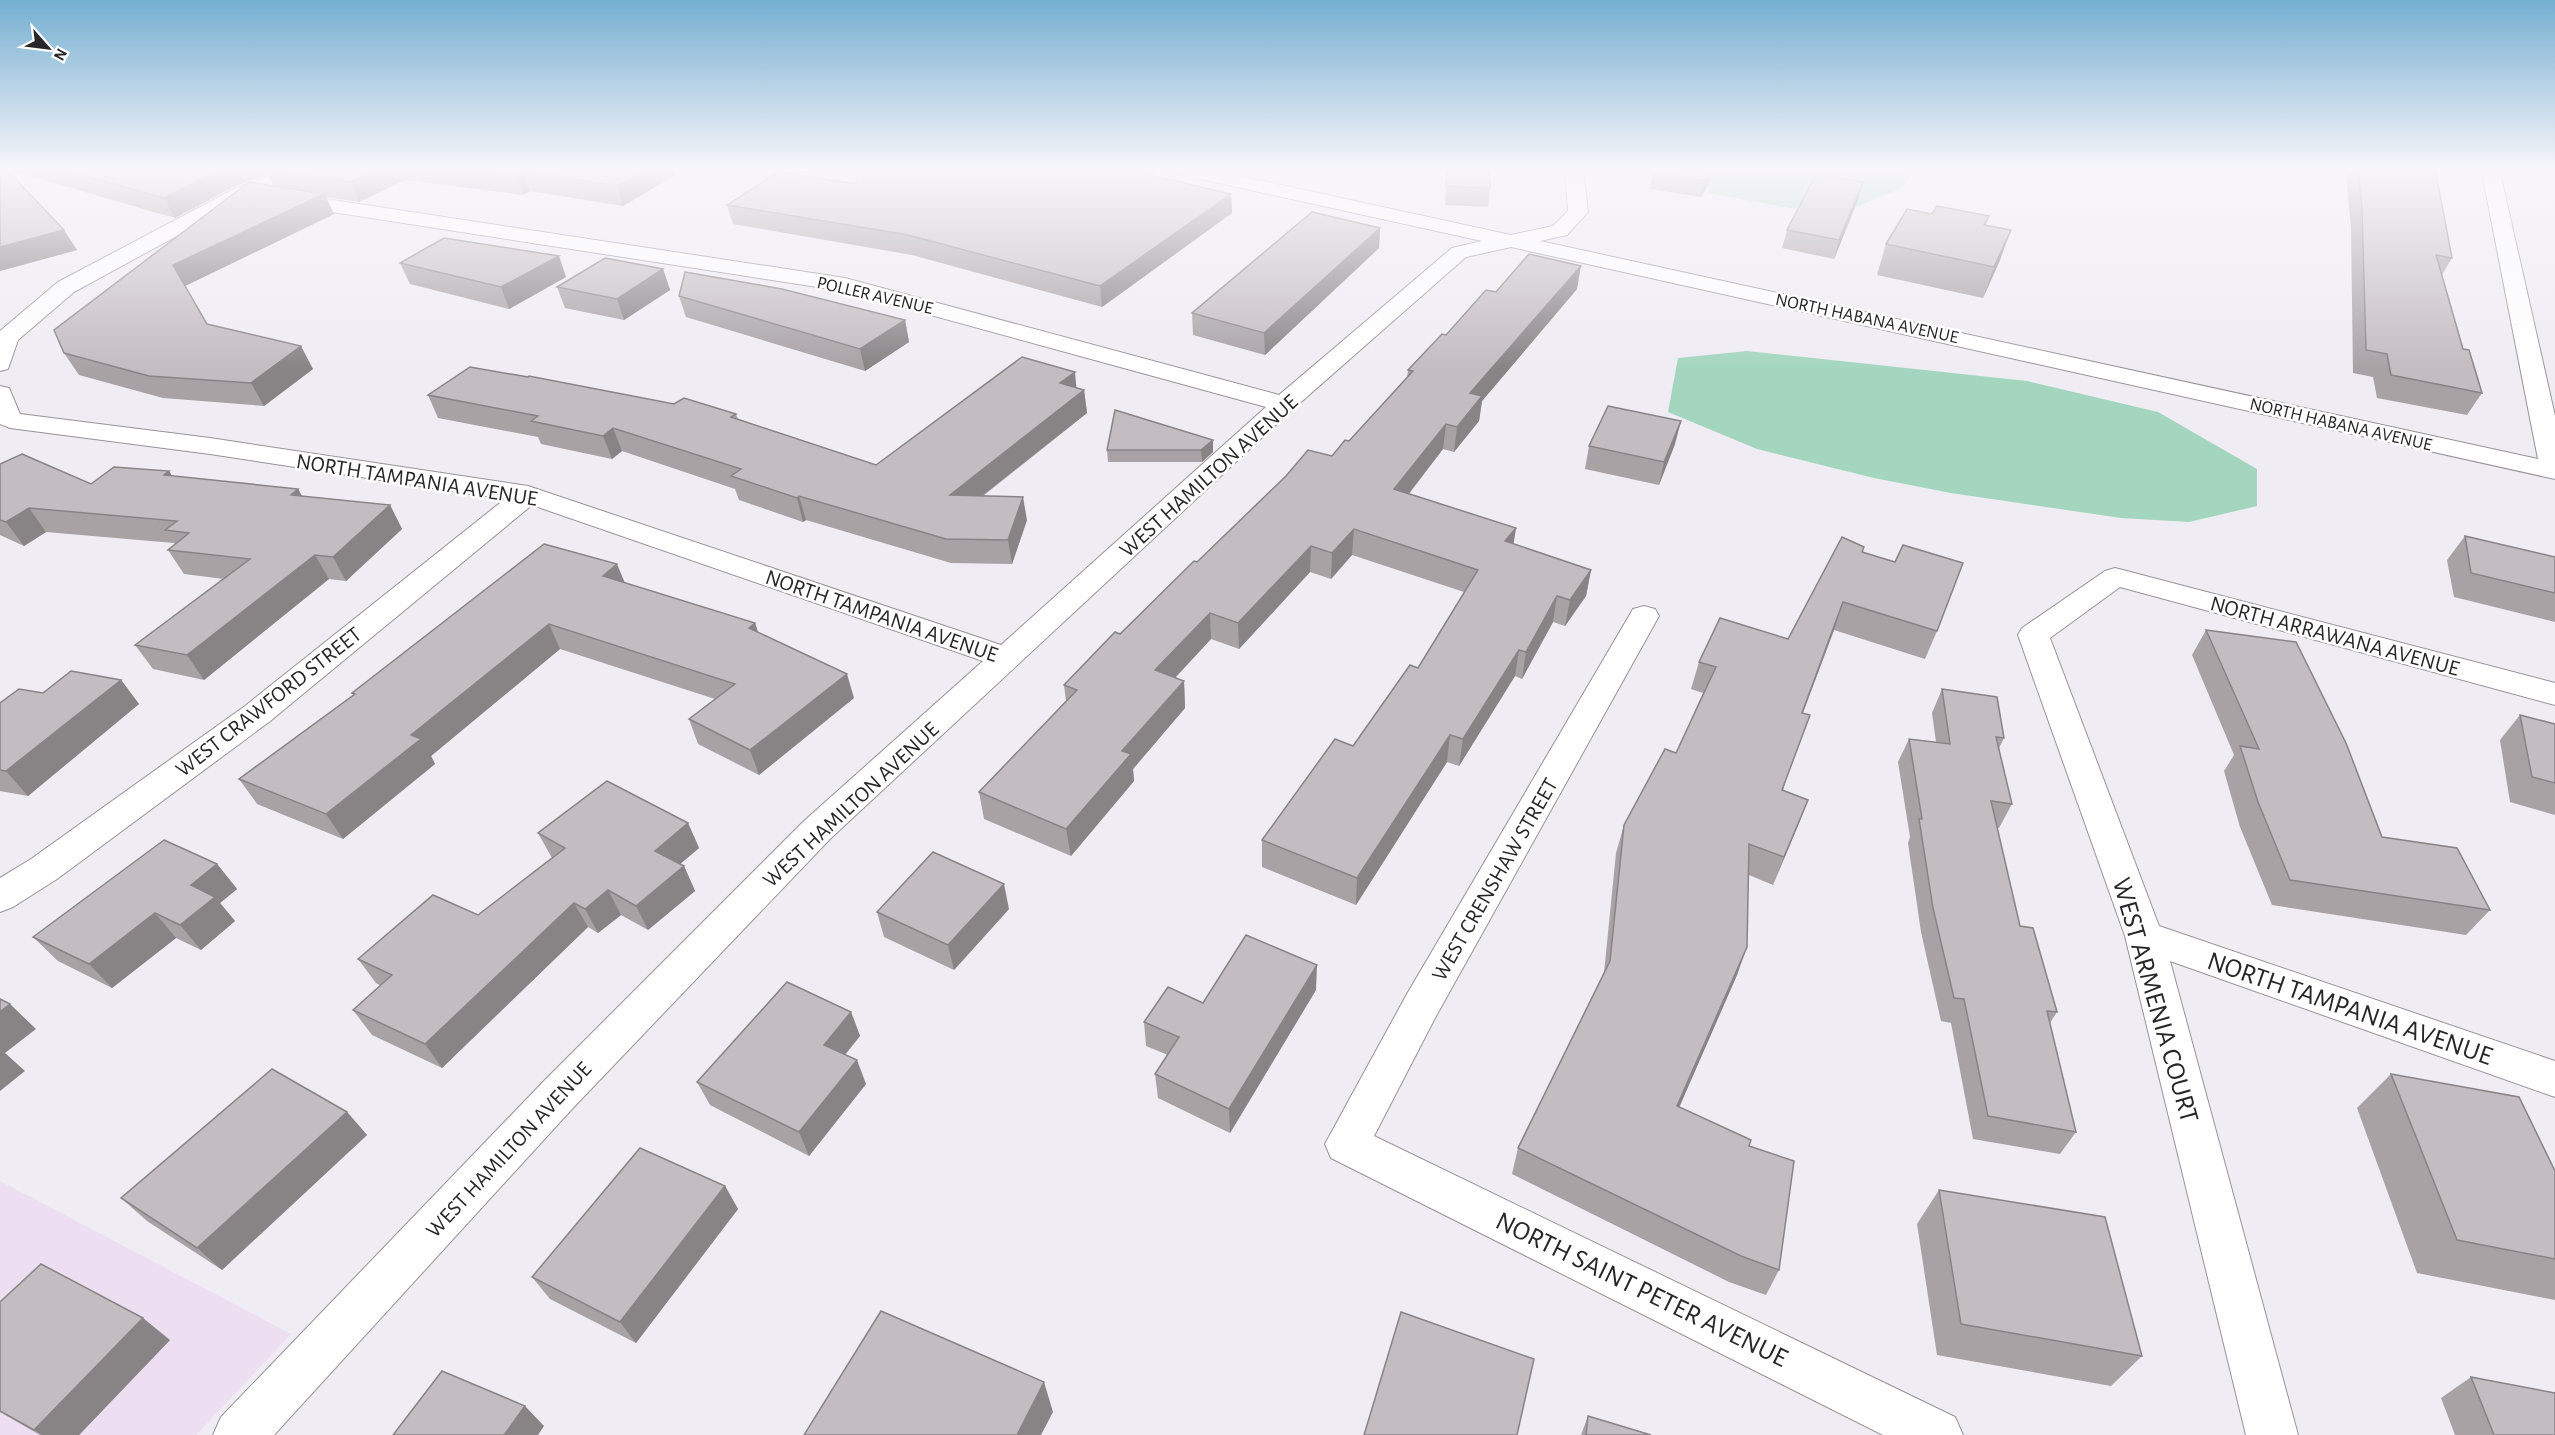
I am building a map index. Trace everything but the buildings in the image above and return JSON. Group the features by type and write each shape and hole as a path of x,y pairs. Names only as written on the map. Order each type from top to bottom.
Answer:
{"street":[{"path":"0,364 7,337 66,287 163,235"},
{"name":"POLLER AVENUE","path":"521,235 845,285 1284,404"},
{"name":"NORTH HABANA AVENUE","path":"1491,235 2555,471"},
{"name":"WEST HAMILTON AVENUE","path":"239,1435 557,1096 817,830 1284,404 1459,252 1540,235"},
{"path":"2504,235 2555,471"},
{"name":"NORTH TAMPANIA AVENUE","path":"0,393 10,420 210,446 528,494 1008,658"},
{"name":"WEST CRAWFORD STREET","path":"0,897 44,869 257,714 528,494"},
{"name":"NORTH ARRAWANA AVENUE","path":"2115,577 2555,694"},
{"name":"WEST ARMENIA COURT","path":"2115,577 2033,635 2144,936 2272,1435"},
{"name":"WEST CRENSHAW STREET","path":"1347,1143 1421,1006 1644,616"},
{"name":"NORTH TAMPANIA AVENUE","path":"2144,936 2555,1079"},
{"name":"NORTH SAINT PETER AVENUE","path":"1347,1143 1937,1435"}],"shaded area":[{"path":"0,1181 291,1334 196,1435 0,1435"}],"green space":[{"path":"1747,351 2027,381 2158,412 2257,469 2257,506 2189,522 2121,518 1951,493 1874,478 1757,449 1668,412 1678,358"}]}
